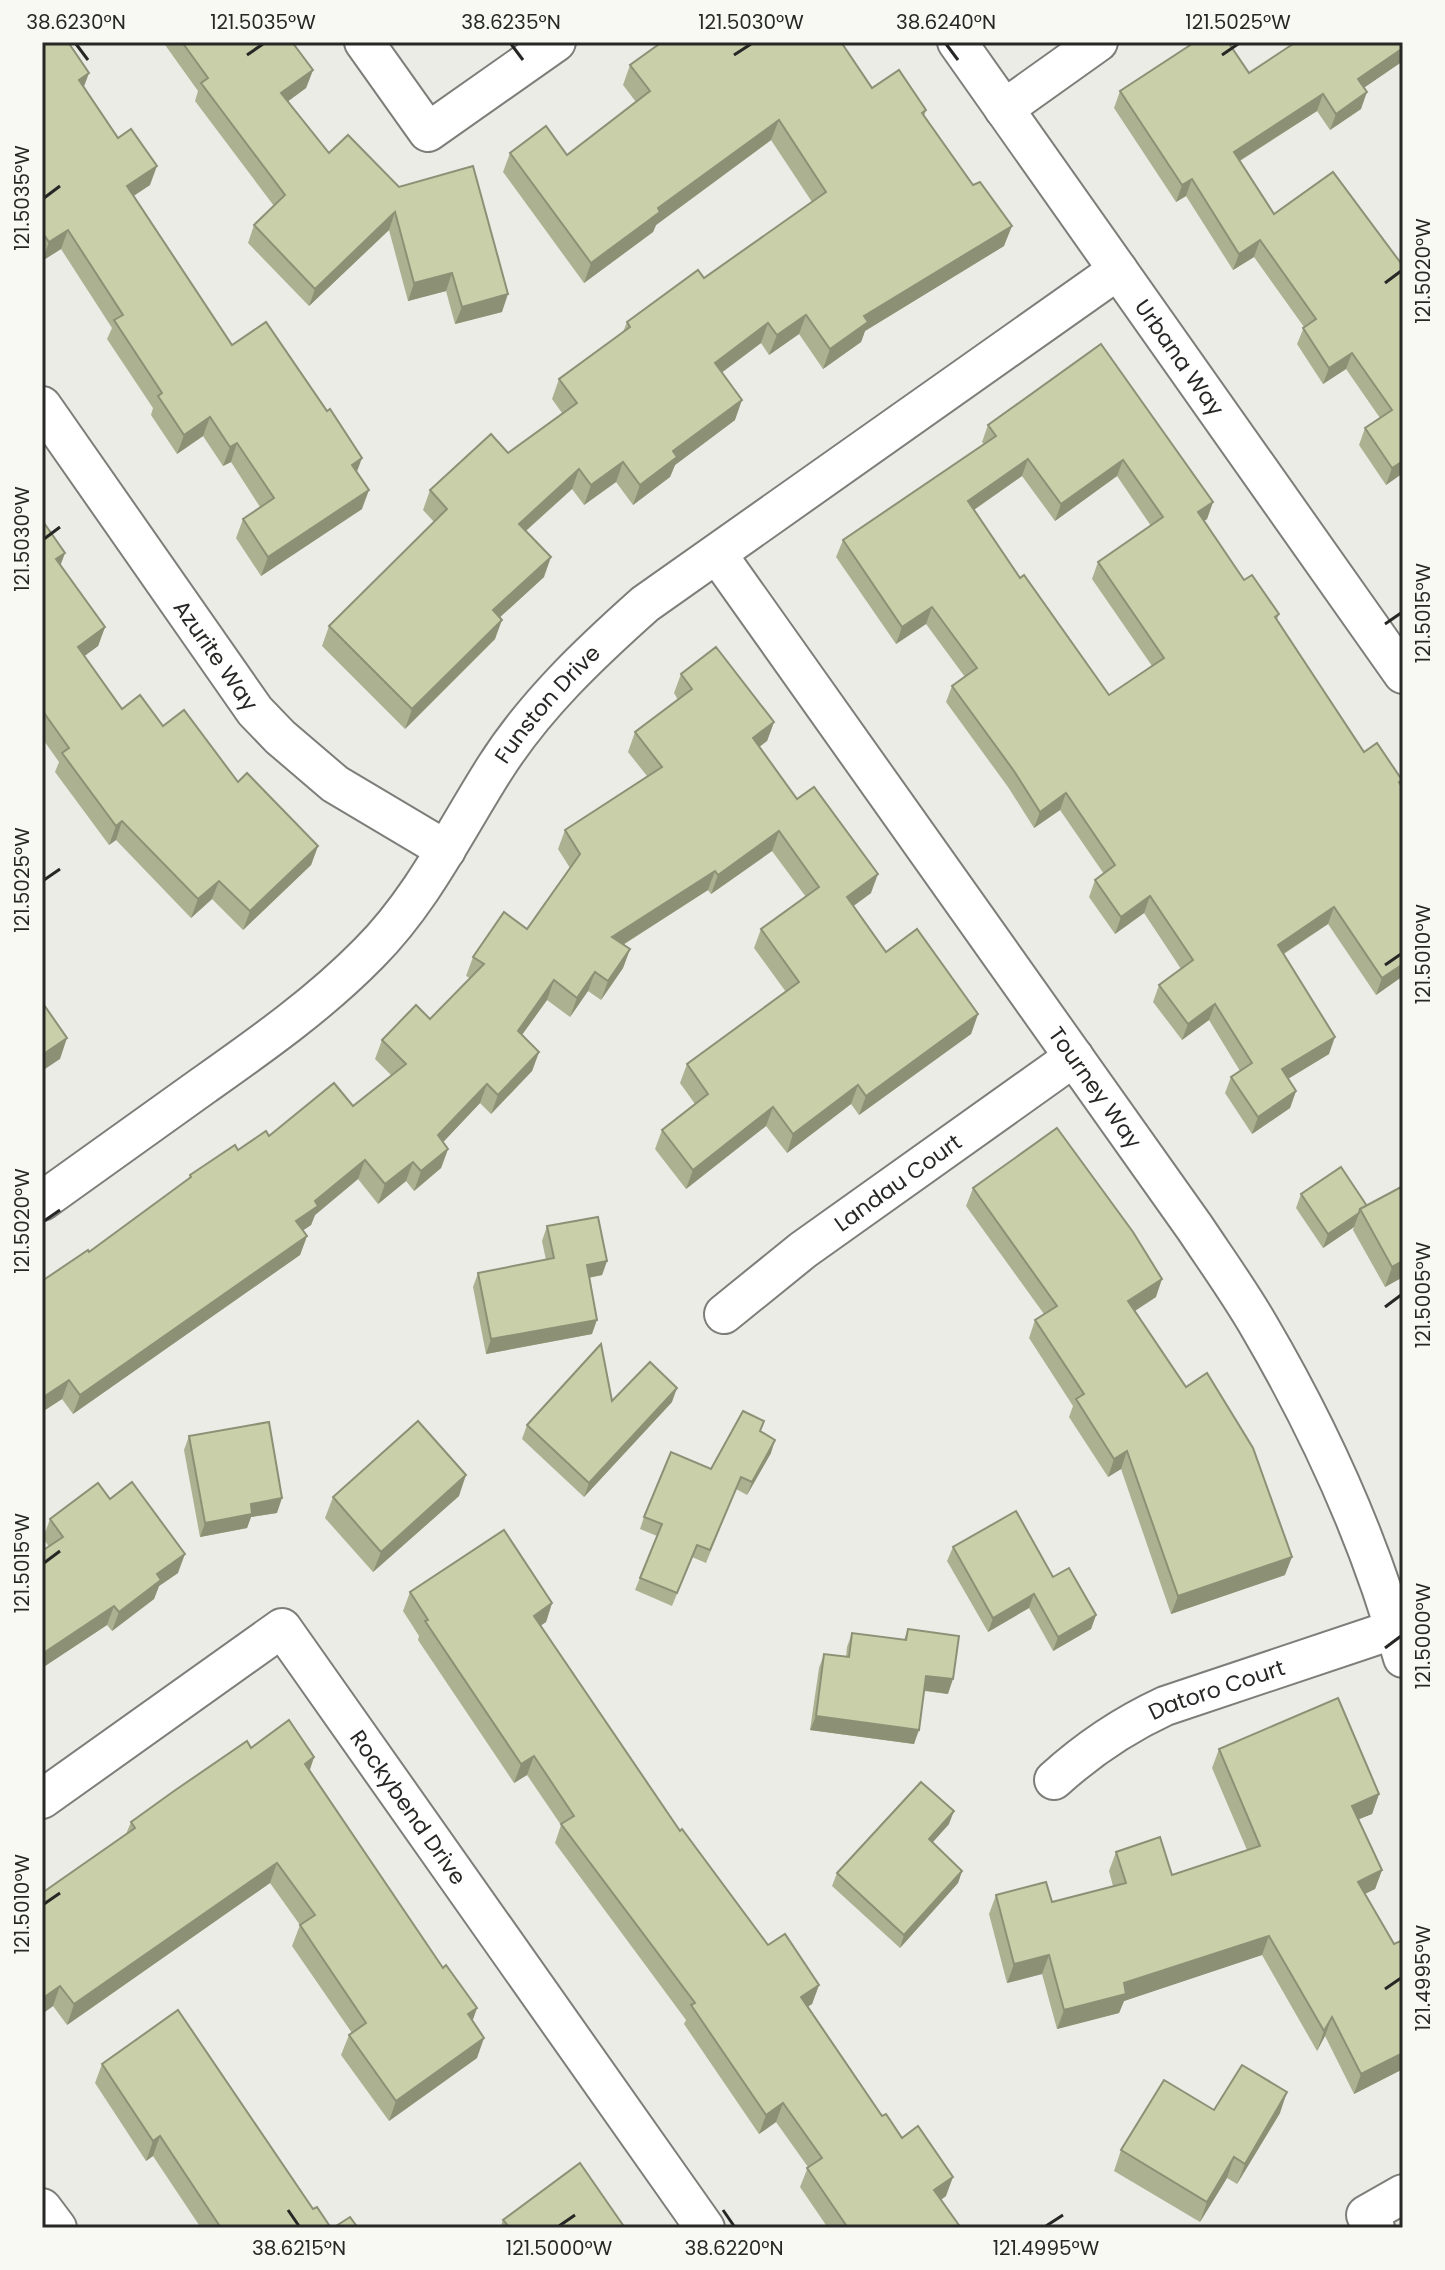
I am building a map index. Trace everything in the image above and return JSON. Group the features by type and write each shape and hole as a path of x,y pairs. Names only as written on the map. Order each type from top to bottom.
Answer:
{"street":[{"path":"364,42 428,132 556,42"},
{"name":"Urbana Way","path":"957,42 1403,674"},
{"path":"1004,109 1098,42"},
{"name":"Funston Drive","path":"42,1201 299,1018 371,952 412,901 495,767 539,707 590,653 645,604 1118,270"},
{"name":"Azurite Way","path":"42,406 255,711 335,784 446,850"},
{"name":"Tourney Way","path":"717,554 1195,1228 1258,1324 1307,1413 1343,1491 1399,1644"},
{"name":"Landau Court","path":"724,1314 803,1250 1074,1057"},
{"name":"Rockybend Drive","path":"42,1799 282,1628 705,2228"},
{"name":"Datoro Court","path":"1054,1780 1079,1757 1135,1720 1165,1706 1399,1644"},
{"path":"1370,2221 1403,2194"},
{"path":"42,2208 57,2228"}],"building":[{"path":"42,42 68,42 89,73 79,80 118,138 131,129 157,166 127,186 232,345 266,322 362,458 352,465 369,490 268,557 243,519 274,498 237,443 230,447 210,417 184,435 158,396 162,393 114,320 123,315 68,230 49,242 42,232"},
{"path":"182,42 292,42 313,70 281,93 329,153 348,135 399,187 473,166 508,294 462,307 452,273 414,283 395,212 315,289 254,225 285,195 201,83 208,78"},
{"path":"662,42 841,42 872,88 899,70 926,110 922,113 973,185 980,182 1012,226 864,316 868,322 830,349 806,315 777,335 768,323 715,363 742,400 673,451 677,457 640,485 623,462 591,485 579,469 519,524 551,557 493,610 502,620 412,709 329,626 447,509 430,490 491,434 508,453 577,403 559,379 630,327 627,322 698,270 704,278 826,192 779,120 658,208 660,212 591,263 510,153 546,126 567,155 650,91 630,65"},
{"path":"1195,42 1228,42 1249,73 1296,42 1403,42 1403,48 1358,79 1367,92 1336,114 1323,94 1234,152 1274,214 1333,172 1403,266 1403,461 1392,468 1365,428 1392,410 1352,353 1329,368 1303,328 1316,319 1260,240 1239,254 1192,179 1182,185 1120,91"},
{"path":"1101,344 1213,502 1198,512 1244,580 1252,575 1279,614 1275,617 1364,752 1377,743 1402,780 1399,782 1403,789 1403,964 1382,978 1334,907 1278,945 1335,1037 1282,1069 1296,1091 1258,1117 1231,1077 1252,1063 1215,1004 1188,1024 1159,985 1193,960 1150,896 1121,917 1095,880 1115,865 1066,793 1040,812 952,686 977,668 932,607 902,627 843,540 996,436 988,425","holes":["1028,459 1061,504 1123,460 1163,517 1098,562 1164,658 1109,695 1024,575 1020,578 968,501"]},
{"path":"42,520 65,553 56,559 105,627 78,647 122,709 140,695 163,726 184,710 238,782 247,773 318,846 250,911 219,881 198,899 122,821 116,826 62,753 69,748 42,710"},
{"path":"716,647 774,722 753,738 797,799 814,787 878,874 847,897 886,952 917,929 978,1014 866,1096 858,1085 793,1134 773,1107 693,1170 662,1130 708,1094 687,1064 799,982 761,929 819,887 779,831 718,875 715,871 612,937 630,949 608,981 595,972 577,998 554,980 518,1031 539,1052 498,1095 487,1084 438,1135 448,1149 421,1171 413,1162 385,1184 365,1160 315,1201 318,1206 296,1221 307,1236 80,1395 69,1380 42,1398 42,1281 89,1252 190,1175 235,1145 238,1150 266,1131 269,1136 334,1083 353,1106 406,1064 382,1040 416,1005 430,1019 484,964 473,957 504,912 527,929 580,854 565,830 662,767 635,732 692,689 681,674"},
{"path":"42,1002 67,1038 42,1055"},
{"path":"1057,1128 1133,1232 1162,1279 1128,1301 1186,1387 1207,1373 1253,1448 1292,1557 1178,1596 1127,1451 1114,1459 1076,1399 1084,1394 1035,1320 1057,1306 973,1188"},
{"path":"1341,1167 1367,1206 1328,1234 1301,1194"},
{"path":"1403,1186 1403,1261 1392,1267 1360,1209"},
{"path":"598,1217 607,1261 587,1265 597,1320 491,1339 478,1273 554,1258 547,1226"},
{"path":"601,1344 612,1401 650,1362 677,1388 589,1483 527,1425"},
{"path":"743,1411 764,1421 760,1431 775,1440 752,1482 741,1477 710,1550 697,1545 677,1593 640,1578 662,1524 644,1517 671,1452 711,1469"},
{"path":"418,1421 466,1475 381,1552 333,1497"},
{"path":"269,1422 282,1498 251,1504 252,1514 205,1523 189,1436"},
{"path":"132,1482 185,1554 157,1574 161,1580 119,1612 114,1606 42,1654 42,1551 63,1537 50,1519 98,1483 110,1499"},
{"path":"1016,1511 1053,1577 1069,1568 1096,1615 1058,1637 1034,1594 993,1618 953,1547"},
{"path":"504,1530 552,1603 534,1616 680,1831 682,1829 768,1945 785,1934 819,1985 801,1997 882,2116 886,2114 902,2138 918,2126 953,2177 934,2190 961,2228 848,2228 807,2168 822,2158 783,2103 766,2115 691,2005 695,2003 561,1824 574,1816 534,1756 521,1764 425,1621 428,1620 410,1592"},
{"path":"908,1629 959,1636 953,1679 926,1676 919,1730 816,1716 824,1654 849,1657 852,1633 906,1640"},
{"path":"1338,1698 1379,1794 1352,1806 1382,1870 1358,1882 1394,1944 1403,1940 1403,2053 1361,2074 1332,2017 1324,2031 1269,1936 1124,1983 1126,1994 1064,2010 1049,1955 1014,1964 996,1895 1046,1882 1052,1902 1126,1883 1116,1852 1160,1837 1172,1875 1260,1846 1219,1749"},
{"path":"289,1720 314,1757 305,1764 443,1968 446,1965 477,2008 468,2014 484,2038 396,2101 349,2035 366,2023 300,1925 315,1915 277,1863 74,2004 60,1986 42,1997 42,1893 135,1828 131,1822 174,1791 247,1741 251,1748"},
{"path":"921,1782 954,1811 929,1839 962,1871 904,1935 837,1873"},
{"path":"178,2010 313,2209 317,2207 331,2228 221,2228 160,2136 153,2141 102,2064"},
{"path":"1242,2065 1287,2092 1245,2164 1234,2157 1207,2202 1121,2150 1164,2080 1214,2110"},
{"path":"580,2163 625,2228 510,2228 503,2220"},
{"path":"350,2217 358,2228 333,2228"}]}
